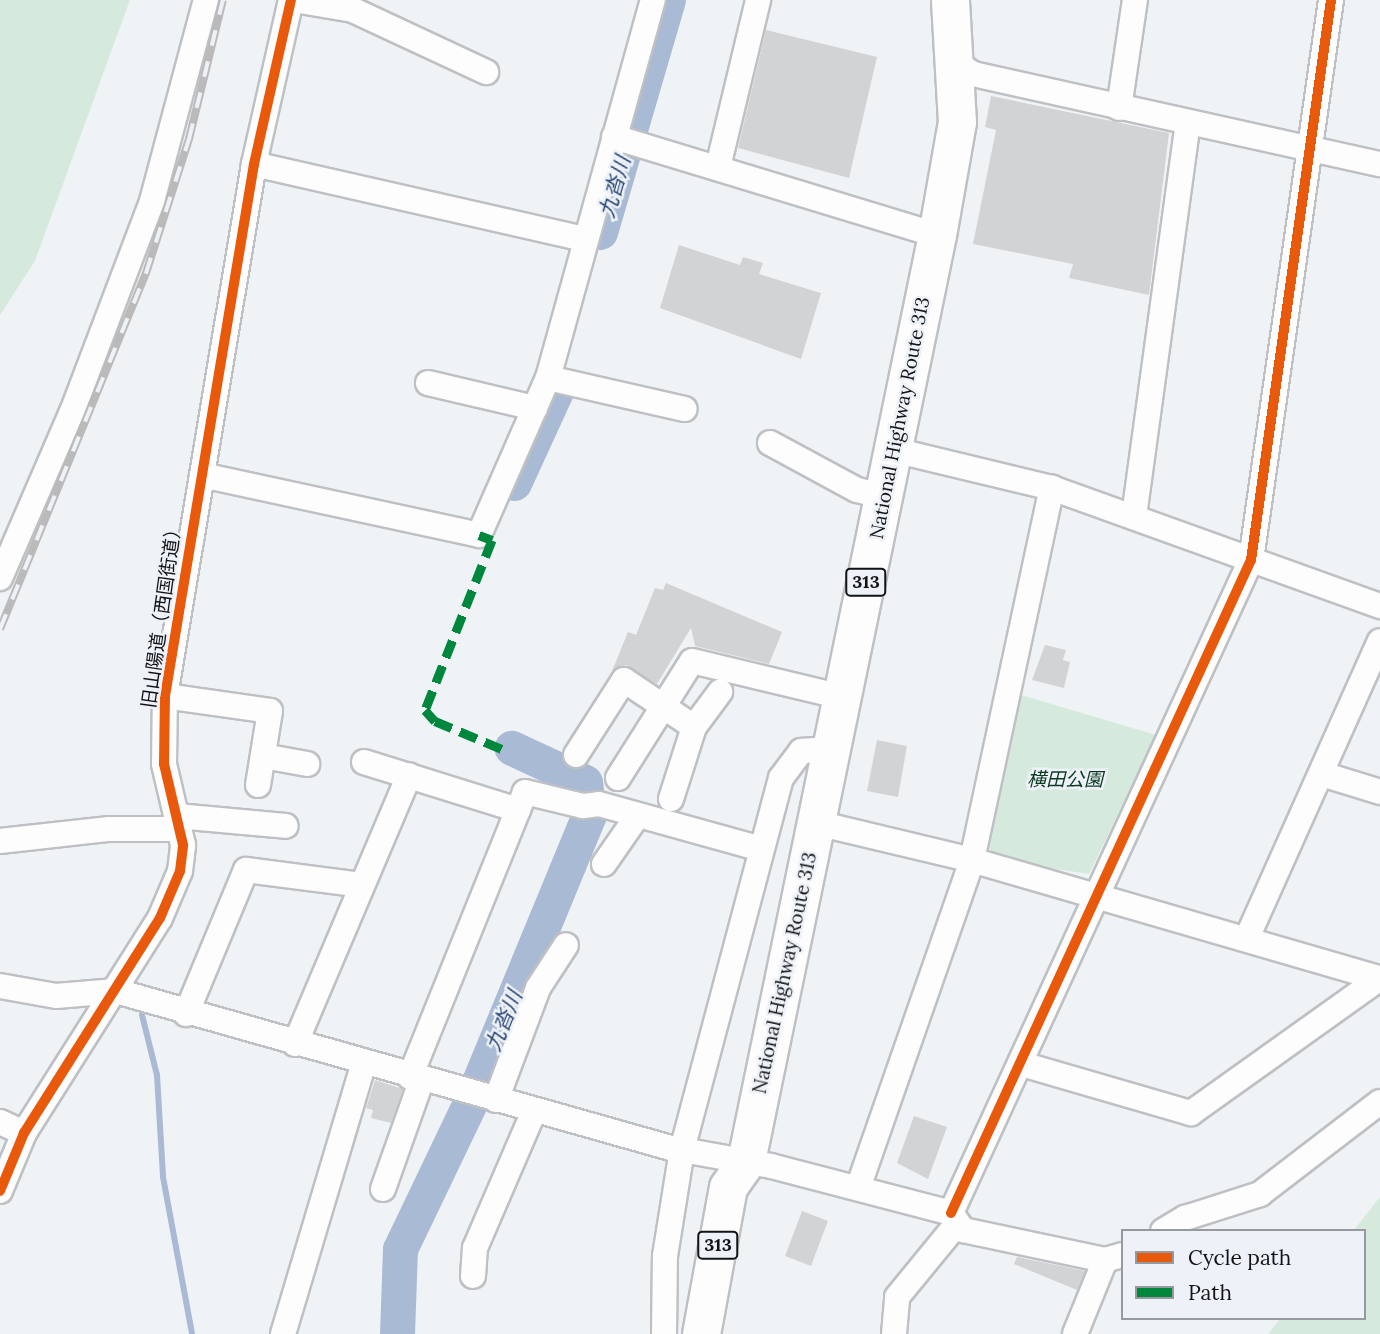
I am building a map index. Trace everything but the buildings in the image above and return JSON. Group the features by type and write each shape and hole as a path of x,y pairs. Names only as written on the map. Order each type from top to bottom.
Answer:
{"highway":[{"name":"National Highway Route 313","path":"701,1334 728,1186 746,1161 937,235 957,122 958,64 950,0"},
{"name":"National Highway Route 313","path":"722,1334 753,1186 746,1161"}],"street":[{"path":"0,578 72,412 152,201 206,0"},
{"path":"292,0 353,10 486,72"},
{"name":"旧山陽道（西国街道）","path":"0,1191 24,1133 116,991 171,894 182,856 179,822 164,771 165,696 254,164 292,0"},
{"path":"202,475 479,535 548,378 585,239 624,140 653,0"},
{"path":"719,167 758,0"},
{"path":"1119,108 1135,0"},
{"path":"894,1334 897,1297 954,1219 1251,560 1331,0"},
{"path":"958,64 973,74 1380,164"},
{"path":"1134,516 1188,123"},
{"path":"624,140 937,235"},
{"path":"254,164 585,239"},
{"path":"548,378 685,409"},
{"path":"428,383 535,408"},
{"path":"769,443 858,490 884,496"},
{"path":"894,450 1052,488 1380,606"},
{"path":"858,1188 972,860 1052,488"},
{"path":"1247,938 1380,641"},
{"path":"618,778 692,661 842,697"},
{"path":"576,755 624,680 663,703 694,727"},
{"path":"671,799 694,727 720,692"},
{"path":"165,696 270,711 258,785"},
{"path":"664,1334 664,1256 682,1150 761,849 784,770 801,751 832,749"},
{"path":"263,756 307,764"},
{"path":"364,762 518,810"},
{"path":"1322,774 1380,793"},
{"path":"295,1044 409,775"},
{"path":"383,1189 416,1078 525,792 591,805 636,818 654,817 761,849"},
{"path":"604,864 636,818"},
{"path":"0,841 179,822 286,826"},
{"path":"817,822 972,860 1380,978"},
{"path":"186,1014 246,870 361,885"},
{"path":"480,1096 538,988 566,945"},
{"path":"1022,1064 1178,1114 1191,1113 1380,978"},
{"path":"0,986 56,996 116,991 363,1065 534,1111 682,1150 746,1161 858,1188 954,1219 1114,1258 1075,1334"},
{"path":"283,1334 363,1065"},
{"path":"1166,1229 1185,1218 1261,1194 1380,1102"},
{"path":"473,1276 475,1248 534,1111"},
{"path":"0,1122 24,1133"}],"green space":[{"path":"0,0 130,0 35,261 0,315"},
{"name":"横田公園","path":"1018,694 1156,735 1089,874 997,860 987,845"},
{"path":"1380,1197 1380,1334 1268,1334 1279,1320 1366,1320 1366,1229 1355,1229"}],"waterway":[{"name":"九沓川","path":"600,232 668,0"},
{"name":"九沓川","path":"514,483 558,387"},
{"name":"九沓川","path":"397,1334 400,1249 471,1101 589,815 585,782 512,748"},
{"path":"142,1015 157,1075 163,1177 192,1334"}],"railway":[{"path":"0,629 146,273 189,139 223,0"}],"marked path":[{"path":"479,535 492,540 425,710 435,721 509,752"}],"cycle path":[{"path":"0,1191 24,1133 160,918 180,871 183,845 164,764 165,696 254,164 291,0"},
{"path":"951,1213 1251,560 1331,0"}]}
